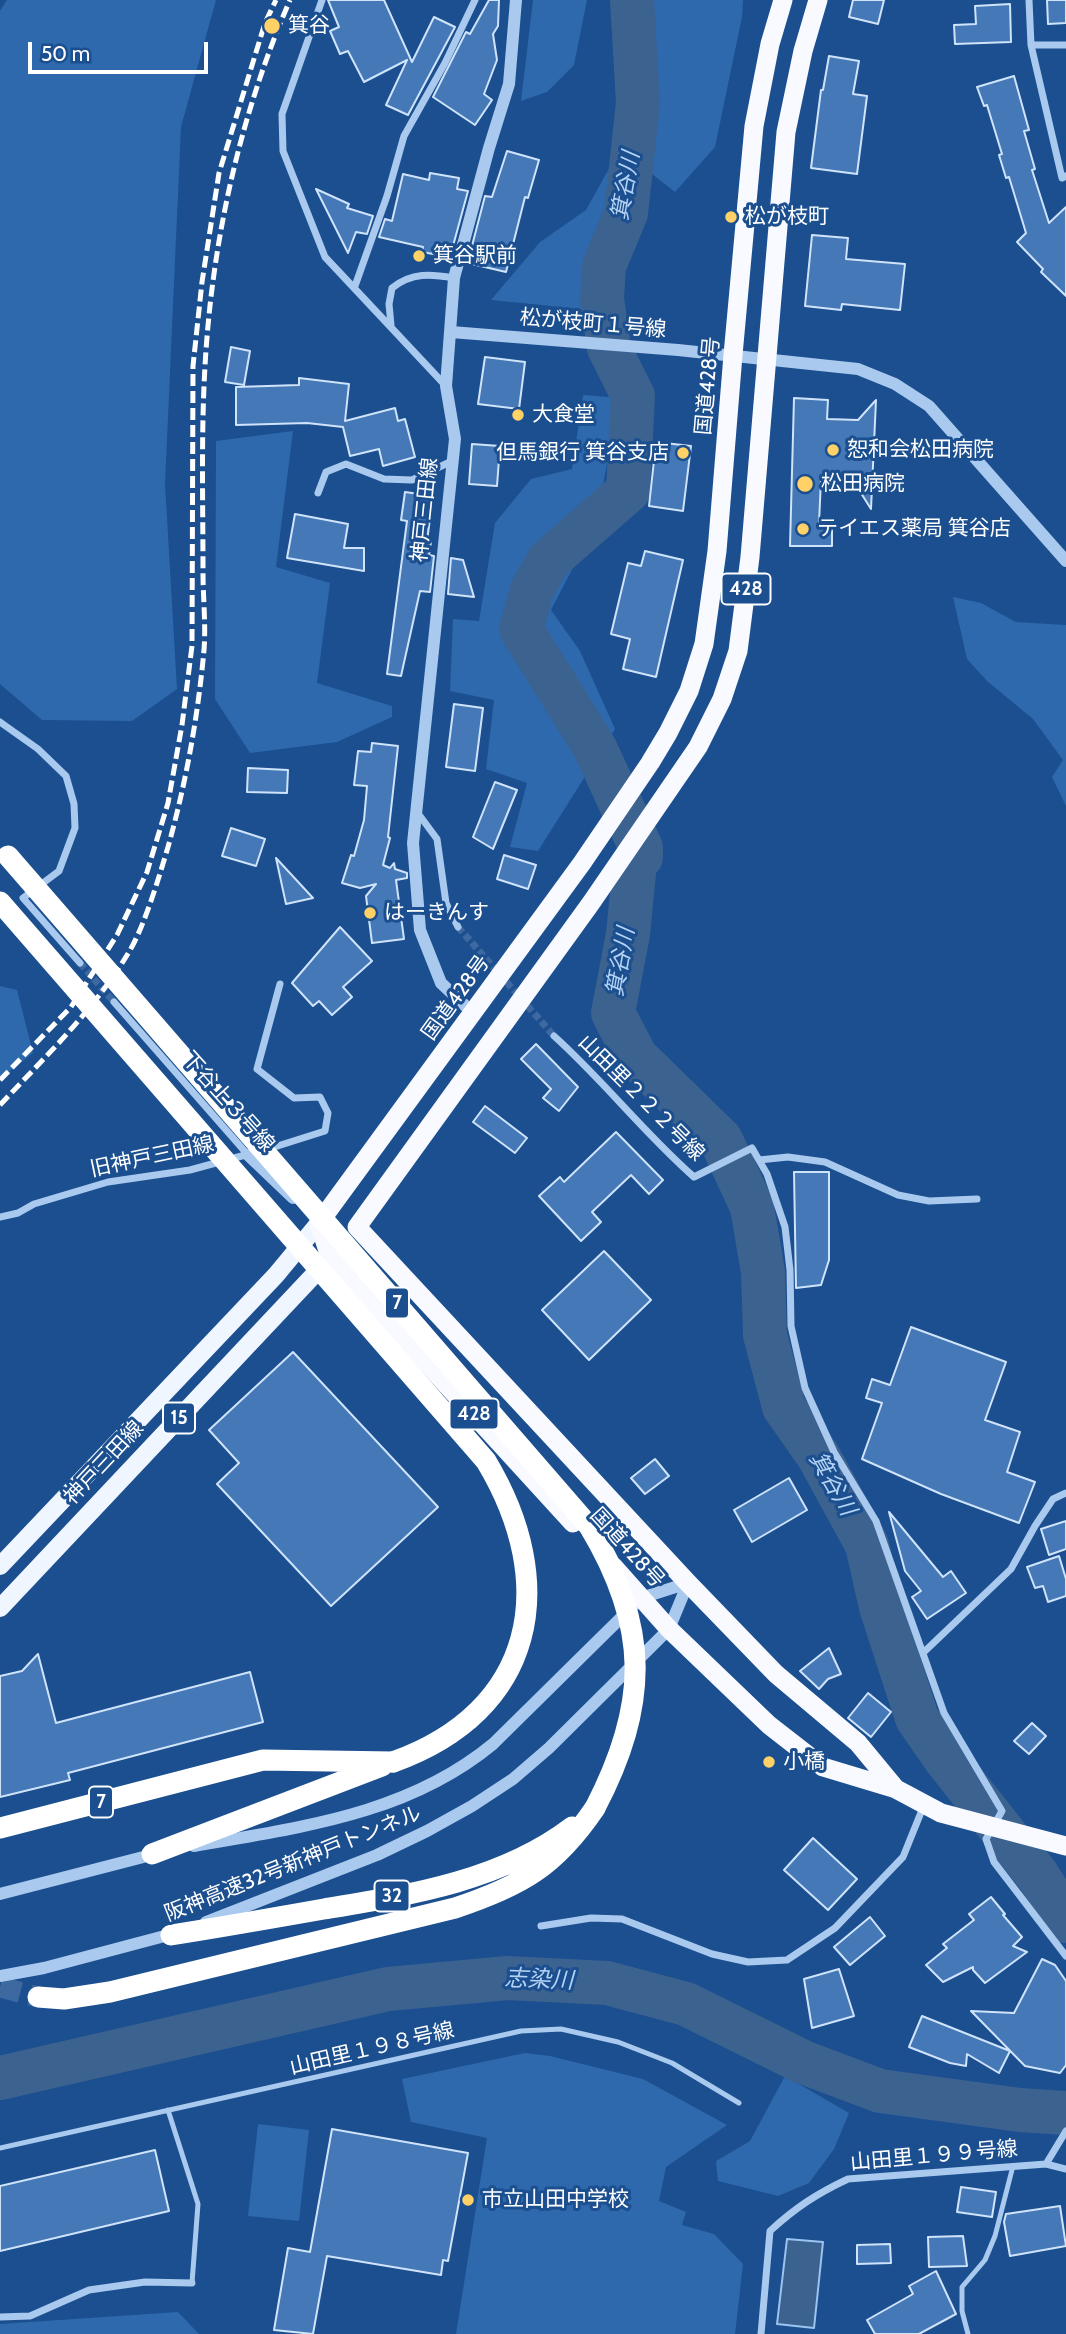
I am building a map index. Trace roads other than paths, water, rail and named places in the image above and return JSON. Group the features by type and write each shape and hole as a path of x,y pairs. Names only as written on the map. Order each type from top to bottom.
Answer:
{"highway":[{"name":"国道428号","path":"783,0 770,44 754,126 718,551 704,644 689,691 668,733 582,863 319,1223 330,1256 669,1629 769,1725 824,1767 896,1789 940,1813 1066,1845"},
{"name":"428","path":"357,1227 591,903 698,747 722,699 738,651 750,556 786,132 803,51 818,0"},
{"name":"7","path":"4,852 567,1498 595,1535 620,1585 629,1615 634,1645 635,1679 632,1710 624,1744 595,1808"},
{"name":"7","path":"0,902 486,1461 503,1489 524,1551 526,1606 518,1647 505,1677 490,1700 471,1720 447,1738 420,1752 152,1854"},
{"name":"国道428号","path":"357,1227 688,1583 776,1674 858,1742 896,1789"},
{"name":"7","path":"0,1828 263,1760 393,1762"},
{"name":"32","path":"171,1935 351,1905 476,1876 544,1846 595,1808"},
{"path":"38,1997 64,1999 110,1992 455,1908 483,1898 534,1873 557,1856 595,1808"}],"main road":[{"name":"神戸三田線","path":"0,1566 276,1275 319,1223"},
{"name":"神戸三田線","path":"0,1608 357,1227"}],"street":[{"path":"322,0 282,114 283,150 325,257 446,386"},
{"path":"355,286 387,196 404,136 445,63 475,0"},
{"name":"神戸三田線","path":"473,1013 441,983 420,930 413,843 455,439 446,386 454,278 509,84 516,0"},
{"path":"1029,0 1031,45 1062,178 1066,176"},
{"path":"1031,45 1066,45"},
{"path":"391,326 389,304 392,288 404,278 426,274 454,278"},
{"name":"松が枝町１号線","path":"451,332 767,358"},
{"path":"767,358 858,369 895,384 929,406 1066,561"},
{"path":"318,493 326,472 346,464 384,479 412,480 453,461"},
{"path":"0,722 38,749 66,776 75,804 75,828 59,871 0,915"},
{"path":"416,810 437,839 446,902 458,927"},
{"path":"23,898 80,963"},
{"name":"旧神戸三田線","path":"0,1217 108,1182 190,1170 326,1131 328,1113 320,1097 294,1098 257,1069 280,984"},
{"name":"下谷上３号線","path":"114,1002 247,1154 319,1223"},
{"name":"山田里２２２号線","path":"554,1036 586,1065 694,1177 703,1175 752,1148 759,1160"},
{"path":"977,1199 929,1201 898,1195 825,1162 788,1157 759,1160 767,1174 785,1227 790,1270 791,1326 805,1388 834,1452 876,1521 944,1713 990,1825 994,1862 1066,1956"},
{"path":"319,1223 357,1227"},
{"path":"923,1652 1011,1569 1053,1499 1066,1493"},
{"name":"阪神高速32号新神戸トンネル","path":"0,1894 152,1854 338,1818 406,1797 438,1783 493,1744 641,1598 688,1583"},
{"name":"阪神高速32号新神戸トンネル","path":"0,1976 44,1968 171,1935 377,1855 428,1831 513,1779 549,1748 669,1629 688,1583"},
{"path":"541,1926 591,1918 622,1919 712,1954 748,1962 787,1960 835,1928 903,1857 924,1804"},
{"path":"1047,2161 1066,2130"},
{"name":"山田里１９９号線","path":"761,2334 770,2231 796,2207 820,2192 848,2179 1047,2161 1066,2169"},
{"path":"0,2317 30,2316 89,2290 145,2283 192,2283"}],"lane":[{"name":"山田里１９８号線","path":"0,2148 521,2031 561,2029 618,2042 672,2063 739,2103"},
{"path":"168,2110 198,2204 192,2283"},
{"path":"968,2334 962,2311 962,2287 985,2260 995,2236 1013,2166"}],"waterway":[{"name":"箕谷川","path":"632,0 638,103 626,213 604,266 602,299 609,348 633,396 628,491 548,561 532,590 521,629 595,748 641,848 641,857 635,863 628,934 613,1013 636,1057 721,1140 752,1207 763,1272 765,1335 784,1407 819,1457 867,1545 881,1607 917,1718 944,1757 1038,1876 1066,1921"},
{"name":"志染川","path":"0,2078 388,1989 508,1978 607,1983 686,2004 803,2062 880,2091 1020,2110 1066,2113"}],"tunnel":[{"path":"458,927 554,1036"},
{"path":"80,963 114,1002"},
{"path":"0,1987 38,1997"}],"railway":[{"path":"0,1080 71,1007 117,935 147,872 168,803 192,646 193,366 202,282 219,173 265,23 276,0"},
{"path":"0,1105 85,1013 129,952 151,901 174,823 190,749 204,650 203,418 214,272 231,179 243,133 272,44 290,0"}],"place":[{"name":"箕谷","path":"272,26"},
{"name":"松が枝町","path":"731,217"},
{"name":"箕谷駅前","path":"419,256"},
{"name":"大食堂","path":"518,415"},
{"name":"恕和会松田病院","path":"833,450"},
{"name":"但馬銀行 箕谷支店","path":"683,453"},
{"name":"松田病院","path":"805,484"},
{"name":"テイエス薬局 箕谷店","path":"803,529"},
{"name":"はーきんす","path":"370,913"},
{"name":"小橋","path":"769,1762"},
{"name":"市立山田中学校","path":"468,2200"}]}
